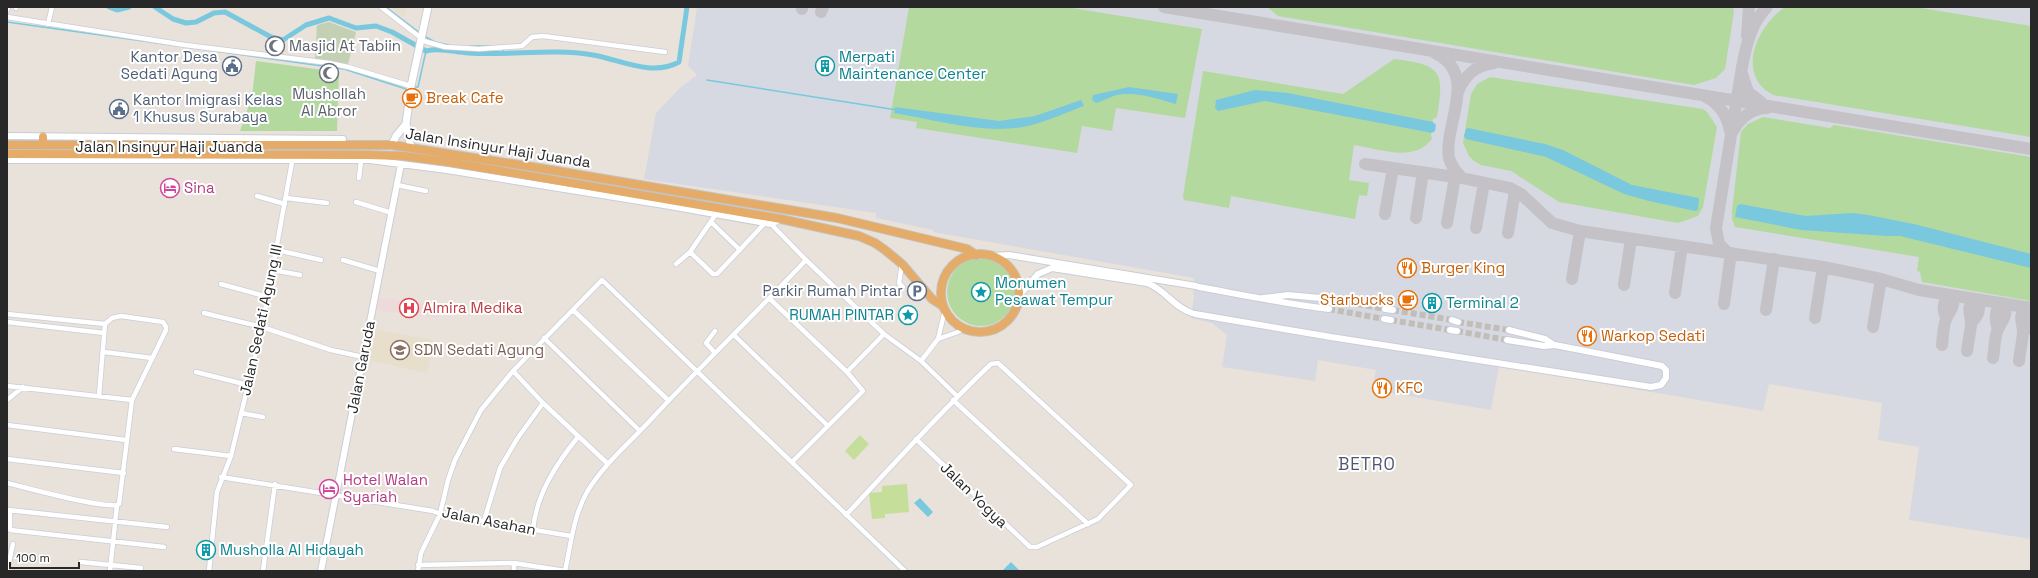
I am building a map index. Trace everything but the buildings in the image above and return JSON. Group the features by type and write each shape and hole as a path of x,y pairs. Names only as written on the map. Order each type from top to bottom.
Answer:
{"highway":[{"name":"Jalan Insinyur Haji Juanda","path":"7,145 43,141 266,146 392,145 758,204 869,224 967,249 976,255"},
{"path":"266,146 266,156"},
{"name":"Jalan Insinyur Haji Juanda","path":"7,154 27,157 198,158 266,156 366,159 403,156 448,166 537,178 756,214 867,238 902,264 932,299 944,308"},
{"path":"537,178 539,168"},
{"path":"756,214 758,204"},
{"path":"976,255 991,256 999,259 1012,271 1016,279 1019,296 1014,312 1004,324 997,328 982,332 964,328 950,318 944,308 941,288 947,272 959,260 976,255"}],"main road":[{"path":"411,148 406,124 411,86 428,7"},
{"path":"392,145 396,136 406,124"}],"street":[{"path":"48,24 52,7"},
{"path":"381,7 421,37 456,48 502,48 524,45 535,36 665,52"},
{"path":"7,18 185,45 329,63 348,67 411,86"},
{"name":"Jalan Insinyur Haji Juanda","path":"7,136 43,141 343,139"},
{"name":"Jalan Insinyur Haji Juanda","path":"7,160 27,157"},
{"name":"Jalan Insinyur Haji Juanda","path":"198,158 292,162 366,159 401,164 448,166 768,223"},
{"path":"359,178 366,159"},
{"name":"Jalan Sedati Agung III","path":"209,571 216,496 221,476 231,456 262,327 292,162"},
{"name":"Jalan Garuda","path":"321,571 401,164"},
{"path":"397,185 426,191"},
{"path":"257,196 285,204"},
{"path":"286,198 327,203"},
{"path":"356,202 392,213"},
{"path":"676,264 690,252 716,214"},
{"path":"690,252 713,274 716,275 768,223 781,219"},
{"path":"711,222 740,250"},
{"path":"768,223 884,334 921,361 955,398 1088,524 1098,519 1130,486 1130,483 998,363 991,364 955,398 846,515"},
{"path":"277,250 321,260"},
{"path":"991,256 1009,256 1198,286 1262,298 1278,303 1329,309"},
{"path":"343,260 380,271"},
{"path":"418,565 514,564 565,571 571,536 579,507 586,493 608,464 695,370 734,335 806,260"},
{"path":"902,264 899,283 903,287"},
{"path":"1019,296 1038,274 1052,268 1147,283 1170,297 1181,309 1193,313 1331,337 1651,388 1658,386 1666,380 1666,370 1662,366 1555,345 1545,340 1508,330"},
{"path":"273,270 300,275"},
{"path":"418,571 421,553 440,514 452,466 481,410 513,371 544,338 600,281 603,281 904,571"},
{"path":"221,284 268,297"},
{"path":"1262,298 1288,295 1331,299"},
{"path":"770,299 847,372 863,391 792,462"},
{"path":"921,361 938,339 944,308"},
{"path":"1386,309 1393,310"},
{"path":"573,310 668,400"},
{"path":"204,313 262,327 331,350 363,357"},
{"path":"7,314 105,324"},
{"path":"100,396 105,324 112,318 121,316 163,322 166,330 132,400 126,440 124,473 120,501 116,506 110,571"},
{"path":"1384,319 1391,320"},
{"path":"1452,320 1458,322"},
{"path":"7,322 104,333"},
{"path":"938,339 958,332 964,328"},
{"path":"1450,330 1457,331"},
{"path":"715,331 706,343 715,353"},
{"path":"847,372 884,334"},
{"path":"734,335 828,426"},
{"path":"544,338 640,431"},
{"path":"1507,340 1544,346 1555,345"},
{"path":"104,352 152,358"},
{"path":"513,371 543,403 608,464"},
{"path":"196,372 248,385"},
{"path":"7,386 132,400"},
{"path":"7,400 23,387"},
{"path":"484,521 503,464 517,439 543,403"},
{"path":"241,413 263,417"},
{"path":"7,425 126,440"},
{"path":"533,530 537,510 549,478 578,437"},
{"name":"Jalan Yogya","path":"916,439 1027,546 1034,548 1088,524"},
{"path":"174,449 231,456"},
{"path":"7,459 124,473"},
{"name":"Jalan Asahan","path":"221,476 433,511 440,514 571,536"},
{"path":"7,483 83,501 116,506"},
{"path":"263,571 275,484"},
{"path":"164,547 10,530 8,510 167,527"},
{"path":"7,571 13,544"},
{"path":"81,562 141,568"},
{"path":"514,564 514,571"}],"shaded area":[{"path":"390,7 406,7 404,17"},
{"path":"697,7 2031,7 2031,539 1909,520 1919,447 1878,440 1882,403 1769,384 1763,411 1499,366 1491,410 1372,390 1376,370 1318,360 1315,381 1222,367 1227,335 1212,323 1191,318 1194,295 1194,278 933,232 933,230 876,218 876,213 644,179 656,113 681,87 697,75 688,66"},
{"name":"Almira Medika","path":"379,298 440,305 439,318 377,310"},
{"name":"SDN Sedati Agung","path":"373,329 433,340 427,373 367,360"}],"green space":[{"path":"909,7 1066,7 1202,29 1185,118 1116,108 1112,131 1082,126 1077,153 916,128 917,122 890,118"},
{"path":"1267,7 1733,7 1734,12 1725,69 1716,78 1694,85 1278,16"},
{"path":"1785,7 1915,7 2031,26 2031,137 1773,95 1761,86 1755,75 1753,63 1754,51 1766,26 1775,15"},
{"path":"329,22 356,32 348,64 315,59 317,25"},
{"path":"1394,59 1422,64 1436,73 1439,80 1440,89 1437,117 1433,119 1432,139 1425,146 1416,151 1406,152 1385,151 1354,145 1349,180 1369,183 1367,196 1359,195 1355,219 1231,196 1229,208 1184,200 1183,196 1203,71 1343,94"},
{"path":"256,61 339,72 337,131 240,131 252,96"},
{"path":"1490,77 1703,109 1707,112 1717,127 1703,207 1698,216 1678,223 1559,202 1511,171 1481,165 1474,161 1469,156 1463,143 1471,94 1477,84"},
{"path":"1763,117 1830,128 1834,125 2031,157 2031,301 1922,282 1920,272 1917,271 1919,257 1735,227 1732,219 1732,211 1741,132 1748,124"},
{"path":"981,258 994,261 1005,268 1012,279 1015,292 1012,305 1005,316 994,323 981,326 968,323 957,316 950,305 947,292 950,279 957,268 968,261"},
{"path":"860,435 869,444 854,460 845,451"},
{"path":"907,484 909,512 885,514 885,518 872,519 869,493 882,492 882,486"}],"water":[{"path":"1129,87 1178,94 1176,104 1147,96 1132,94 1117,95 1096,103 1092,100 1093,95"},
{"path":"1255,90 1288,93 1433,122 1436,125 1435,131 1432,133 1265,101 1218,111 1215,108 1216,100"},
{"path":"1081,100 1084,106 1054,118 1023,127 1008,129 992,129 959,125 894,113 895,107 999,121 1035,116"},
{"path":"1468,128 1545,144 1563,150 1632,185 1699,198 1698,210 1695,211 1624,194 1546,157 1466,139 1464,136 1466,129"},
{"path":"1740,204 1806,216 1853,213 1914,224 2031,254 2031,268 1900,236 1801,230 1735,217 1737,206"},
{"path":"920,498 933,512 928,517 914,503"},
{"path":"1011,562 1020,571 1002,571"}],"waterway":[{"path":"109,7 117,10 129,7"},
{"path":"155,7 173,19 186,23 196,22 214,13 225,12 271,37 283,40 306,25 329,18 356,28 376,26 392,32 426,51 442,50 484,54 547,52 578,53 604,57 647,68 669,66 679,62 687,7"},
{"path":"386,7 420,33"},
{"path":"7,22 344,69 406,89"},
{"path":"424,36 435,42 449,45"},
{"path":"470,46 502,46"},
{"path":"503,49 504,54"},
{"path":"415,87 418,87 426,51"},
{"path":"707,80 897,110"}],"taxiway":[{"path":"821,12 823,7"},
{"path":"1164,7 2031,149"},
{"path":"1747,36 1749,7"},
{"path":"1727,252 1719,244 1716,228 1742,67 1747,43 1753,27 1761,13 1767,7"},
{"path":"1435,53 1448,62 1455,74 1458,87 1449,145 1449,158 1454,169 1462,178"},
{"path":"1458,92 1467,76 1482,66 1494,63"},
{"path":"1742,74 1748,92 1762,103"},
{"path":"1706,97 1715,103 1725,115 1730,131"},
{"path":"1733,131 1739,122 1751,112 1762,108 1767,108"},
{"path":"1365,164 1462,178 1510,188 1521,194 1552,223 1580,231 1823,267 1881,279 1919,290 2031,308"},
{"path":"1385,214 1393,168"},
{"path":"1416,218 1423,172"},
{"path":"1447,223 1455,177"},
{"path":"1476,228 1484,183"},
{"path":"1508,233 1515,191"},
{"path":"1572,279 1580,231"},
{"path":"1624,285 1631,239"},
{"path":"1675,293 1682,246"},
{"path":"1724,304 1731,253"},
{"path":"1766,310 1774,259"},
{"path":"1815,318 1823,267"},
{"path":"1873,327 1881,279"},
{"path":"1942,345 1945,323 1953,304 1950,295 1944,305 1946,317"},
{"path":"1967,351 1971,325 1969,308 1972,302 1976,299 1979,309 1976,318 1971,323"},
{"path":"1993,358 1995,339 2005,314 2002,303 1996,312 1998,329"},
{"path":"2019,361 2023,334 2021,317 2027,307 2031,312"},
{"path":"2023,332 2027,329 2031,320"}],"tunnel":[{"path":"1331,299 1385,309"},
{"path":"1329,309 1384,319"},
{"path":"1393,310 1452,320"},
{"path":"1391,320 1450,330"},
{"path":"1458,322 1509,330"},
{"path":"1457,331 1507,340"}],"place":[{"name":"Masjid At Tabiin","path":"275,46"},
{"name":"Kantor Desa Sedati Agung","path":"232,66"},
{"name":"Merpati Maintenance Center","path":"825,66"},
{"name":"Mushollah Al Abror","path":"329,73"},
{"name":"Break Cafe","path":"412,98"},
{"name":"Kantor Imigrasi Kelas 1 Khusus Surabaya","path":"119,109"},
{"name":"Sina","path":"170,188"},
{"name":"Burger King","path":"1407,268"},
{"name":"Parkir Rumah Pintar","path":"917,291"},
{"name":"Monumen Pesawat Tempur","path":"981,292"},
{"name":"Starbucks","path":"1408,300"},
{"name":"Terminal 2","path":"1432,303"},
{"name":"Almira Medika","path":"409,308"},
{"name":"RUMAH PINTAR","path":"908,315"},
{"name":"Warkop Sedati","path":"1587,336"},
{"name":"SDN Sedati Agung","path":"400,350"},
{"name":"KFC","path":"1382,388"},
{"name":"Hotel Walan Syariah","path":"329,489"},
{"name":"Musholla Al Hidayah","path":"206,550"}],"district":[{"name":"BETRO","path":"1367,464"}]}
